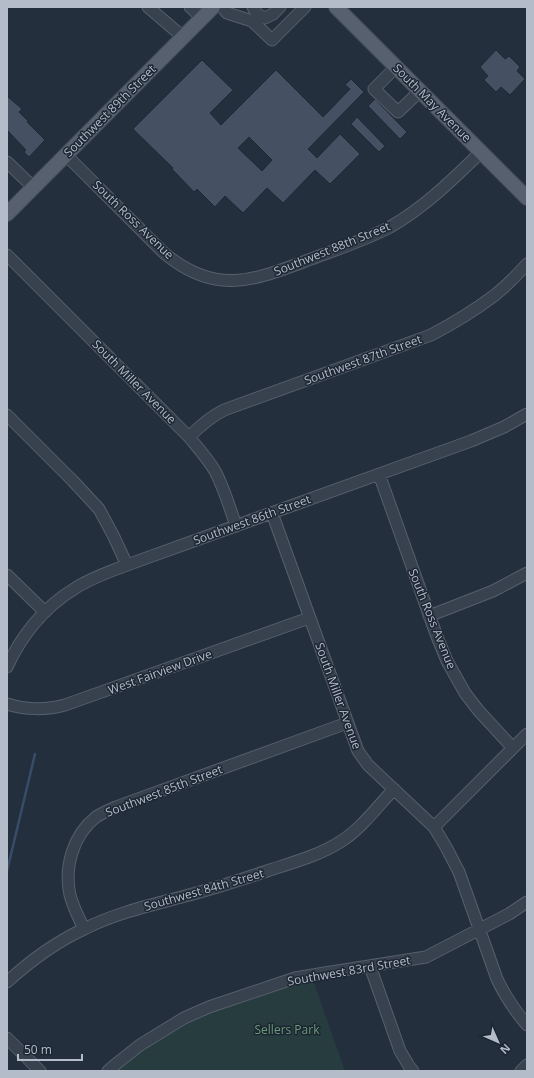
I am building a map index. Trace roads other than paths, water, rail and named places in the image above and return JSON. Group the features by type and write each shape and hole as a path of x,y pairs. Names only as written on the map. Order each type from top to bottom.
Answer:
{"main road":[{"name":"Southwest 89th Street","path":"7,214 213,7"},
{"name":"South May Avenue","path":"336,7 527,198"}],"street":[{"path":"148,7 183,37"},
{"path":"190,7 202,18"},
{"path":"222,7 227,12 252,21 272,40 303,8"},
{"path":"253,7 257,14 265,18 273,14 280,7"},
{"path":"396,67 374,88 398,112 420,91"},
{"name":"Southwest 88th Street","path":"207,277 228,281 256,278 285,269 373,235 402,219 430,200 480,152"},
{"name":"South Ross Avenue","path":"66,155 164,253 187,269 207,277"},
{"path":"7,162 33,187"},
{"name":"South Miller Avenue","path":"7,255 189,437 216,472 236,526"},
{"name":"Southwest 87th Street","path":"189,437 215,414 224,410 431,335 467,315 488,300 527,264"},
{"name":"Southwest 86th Street","path":"7,667 18,645 33,625 53,604 75,588 102,574 488,434 527,414"},
{"path":"7,415 99,509 113,534 127,565"},
{"name":"South Ross Avenue","path":"379,474 429,616 455,676 465,693 513,748"},
{"name":"South Miller Avenue","path":"272,513 347,723 361,757 434,827 459,872 497,979 505,996 527,1025"},
{"path":"429,616 493,591 527,573"},
{"path":"7,575 45,612"},
{"name":"West Fairview Drive","path":"7,704 21,708 52,708 65,705 309,618"},
{"name":"Southwest 85th Street","path":"84,929 70,895 68,881 69,864 77,840 86,827 96,818 116,808 347,723"},
{"path":"434,827 527,734"},
{"name":"Southwest 84th Street","path":"7,982 42,954 84,929 127,912 256,875 321,852 352,833 394,789"},
{"name":"Southwest 83rd Street","path":"108,1071 140,1045 184,1018 209,1007 295,978 426,957 509,914 527,902"},
{"path":"370,966 400,1051 413,1071"},
{"path":"7,1038 40,1071"},
{"path":"521,1071 527,1065"}],"waterway":[{"path":"7,871 35,754"}],"park label":[{"name":"Sellers Park","path":"287,1030"}]}
